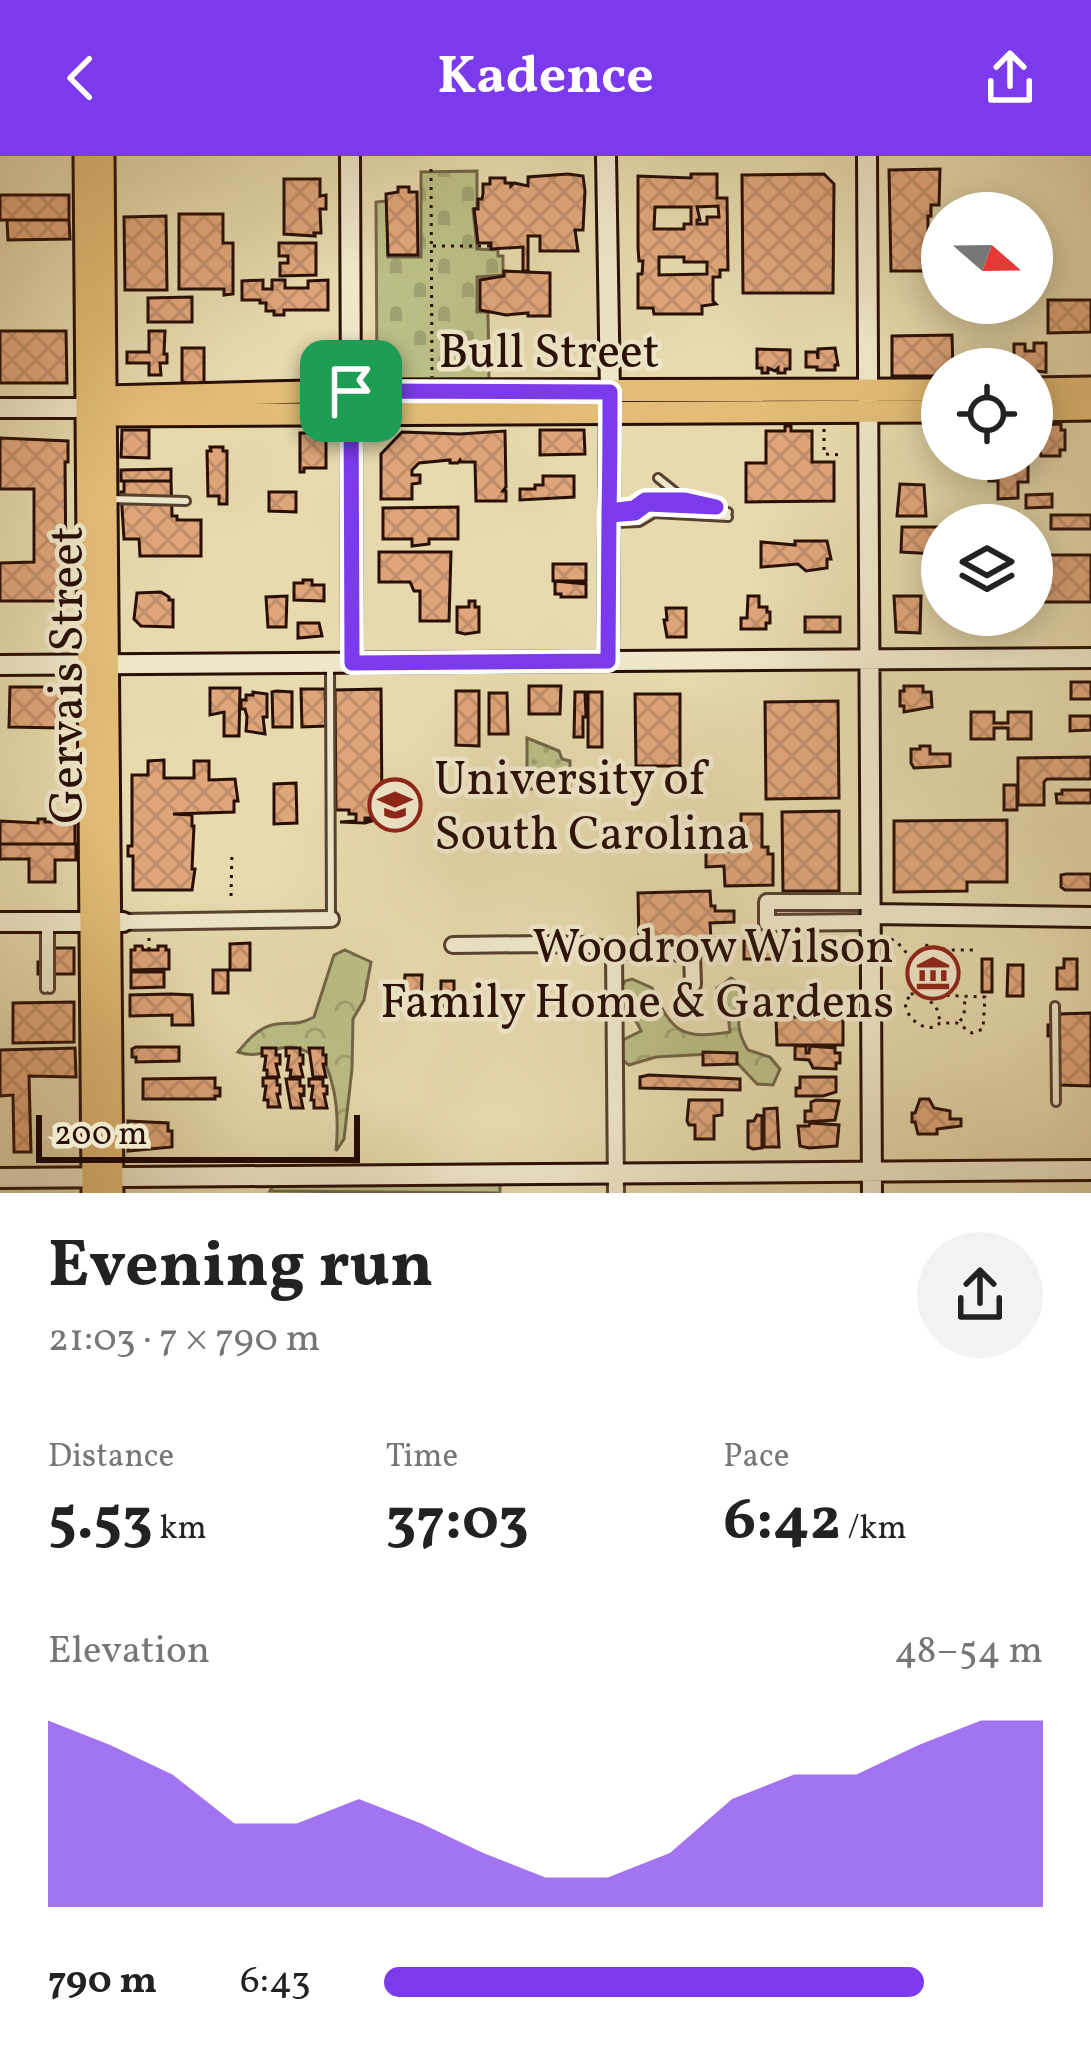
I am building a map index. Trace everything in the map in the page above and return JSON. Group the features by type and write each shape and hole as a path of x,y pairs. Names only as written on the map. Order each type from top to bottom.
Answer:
{"main road":[{"name":"Gervais Street","path":"85,156 106,499 98,664"},
{"name":"Gervais Street","path":"102,1185 108,922 98,664 103,156"},
{"path":"1053,389 1091,388"},
{"name":"Bull Street","path":"99,407 351,391 610,402"},
{"name":"Bull Street","path":"99,407 351,415 610,402 868,400 921,394"},
{"name":"Bull Street","path":"868,400 921,408"},
{"path":"1053,410 1091,409"}],"street":[{"path":"350,156 352,663"},
{"path":"606,156 608,661"},
{"path":"867,156 872,1193"},
{"name":"Bull Street","path":"0,408 99,407"},
{"path":"0,665 1091,658"},
{"path":"871,913 767,923 767,902 871,913 1091,917"},
{"path":"0,922 331,919"},
{"path":"452,945 575,945 692,954 693,984"},
{"path":"614,951 616,1184"},
{"path":"0,1178 102,1185 616,1184 872,1172 1091,1170"}],"lane":[{"path":"658,478 685,500"},
{"path":"106,499 186,501"},
{"path":"645,500 685,500 728,512 649,510 637,517 609,517 645,500"},
{"path":"609,517 635,513 647,504 716,507"},
{"path":"330,663 331,919"},
{"path":"47,989 48,922"},
{"path":"1055,1006 1056,1102"}],"path":[{"path":"431,169 431,382"},
{"path":"431,246 491,246"},
{"path":"824,424 824,454 844,454"},
{"path":"231,896 232,851"},
{"path":"149,950 150,921"},
{"path":"891,939 912,959 915,994"},
{"path":"912,959 925,945 974,950"},
{"path":"915,994 936,1006 940,1022"},
{"path":"915,994 986,997 985,1024 972,1033 957,1023 940,1022 930,1028 911,1017 905,1002 915,994"},
{"path":"957,1023 964,1016 964,995"}],"green space":[{"path":"477,171 477,208 473,209 477,249 498,250 498,256 503,256 503,275 477,277 477,312 488,312 489,379 377,380 376,202 387,201 388,257 421,257 421,172"},
{"path":"527,738 559,751 562,759 570,761 570,789 527,789"},
{"path":"345,950 371,962 364,1000 353,1019 344,1139 336,1151 336,1104 323,1059 292,1047 238,1052 267,1027 314,1017 334,955"},
{"path":"731,978 744,986 739,1019 743,1041 748,1050 770,1057 780,1069 773,1085 757,1084 728,1053 656,1057 629,1065 620,1058 623,1040 641,1031 618,992 625,981 632,979 652,988 673,1023 700,1035 730,1032 727,1004 717,996 717,988"},
{"path":"496,1183 500,1193 270,1191 274,1184"}],"building":[{"path":"940,169 939,192 921,192 921,271 891,271 889,170"},
{"path":"691,174 717,174 717,198 727,198 728,270 713,277 716,304 702,306 702,314 654,314 653,308 638,308 643,261 639,261 638,248 638,176 691,178","holes":["718,206 719,217 707,217 707,224 697,224 697,207","655,207 691,207 691,224 684,224 684,229 654,229","659,257 707,262 707,274 659,275"]},
{"path":"824,174 834,184 833,293 743,293 742,175"},
{"path":"583,176 585,191 583,230 575,230 578,251 540,251 540,236 528,236 528,271 523,271 523,247 491,249 491,243 478,243 474,209 490,178 528,186 528,177"},
{"path":"284,179 320,179 320,196 326,195 326,209 320,209 321,233 284,234"},
{"path":"398,187 417,192 418,255 388,255 386,194 398,192"},
{"path":"0,195 69,195 69,220 0,220"},
{"path":"179,214 223,214 223,243 233,243 233,294 224,295 224,289 179,289"},
{"path":"166,216 167,290 125,290 124,217"},
{"path":"7,220 69,220 70,239 8,240"},
{"path":"279,243 316,243 316,275 280,276 280,263 288,263 288,256 279,256"},
{"path":"504,271 550,273 550,316 480,310 480,280 504,276"},
{"path":"263,280 263,289 272,289 272,280 285,280 285,288 308,288 308,281 328,280 328,310 284,310 284,315 274,315 260,300 242,300 242,281"},
{"path":"192,297 192,322 148,322 148,298"},
{"path":"1053,300 1091,300 1091,332 1048,333"},
{"path":"0,331 66,331 67,383 0,383"},
{"path":"149,331 165,331 167,363 160,363 161,375 149,375 149,363 127,363 127,352 149,352"},
{"path":"952,335 952,348 921,348 921,376 892,376 892,336"},
{"path":"182,348 204,348 204,385 182,382"},
{"path":"835,348 835,370 806,367 806,352 817,352 818,359 818,349"},
{"path":"757,349 790,350 790,369 778,373 778,368 768,368 768,373 762,373 757,368"},
{"path":"1053,424 1061,424 1065,430 1065,450 1060,450 1060,456 1053,456"},
{"path":"785,426 791,426 791,431 812,431 812,462 834,462 834,501 746,502 746,463 766,463 766,431 785,431"},
{"path":"122,430 149,430 149,458 121,457"},
{"path":"540,430 584,430 585,454 540,455"},
{"path":"505,431 506,501 476,501 475,462 460,460 419,463 412,470 412,475 420,475 420,483 412,484 412,499 381,499 381,454 402,432"},
{"path":"300,433 326,433 326,468 300,472"},
{"path":"0,438 68,441 69,595 57,595 57,601 0,601 0,563 34,562 34,489 0,489"},
{"path":"210,447 227,451 227,504 219,504 219,496 208,496"},
{"path":"171,469 171,481 121,481 121,470"},
{"path":"543,476 574,476 574,497 520,500 520,489 543,485"},
{"path":"1028,480 1028,482 1018,482 1018,498 998,499 998,481 989,481"},
{"path":"124,481 171,481 172,516 201,520 201,556 140,556 139,539 124,539"},
{"path":"900,484 924,485 921,516 897,516"},
{"path":"269,492 296,492 296,512 269,511"},
{"path":"1052,494 1052,504 1026,504 1026,495"},
{"path":"458,507 458,539 429,539 429,544 412,546 412,539 383,539 383,508"},
{"path":"1053,515 1091,515 1091,529 1053,529"},
{"path":"902,527 921,527 921,553 901,552"},
{"path":"795,541 827,541 831,559 827,559 827,568 761,567 761,542 795,545"},
{"path":"379,552 451,552 449,621 420,621 420,591 414,591 410,582 379,582"},
{"path":"1053,555 1091,555 1091,602 1053,602"},
{"path":"553,564 586,564 586,581 553,581"},
{"path":"555,581 586,584 586,597 555,594"},
{"path":"294,583 324,585 324,601 294,600"},
{"path":"161,592 173,600 173,627 141,626 134,619 137,593"},
{"path":"287,596 286,627 268,627 266,597"},
{"path":"748,596 759,596 759,607 770,612 766,629 741,629"},
{"path":"894,596 921,596 920,633 896,632"},
{"path":"469,601 479,607 479,632 457,632 457,607 469,607"},
{"path":"666,608 686,608 686,637 667,637"},
{"path":"805,617 840,617 840,632 805,632"},
{"path":"298,623 319,623 322,636 298,638"},
{"path":"1071,682 1091,682 1091,699 1071,699"},
{"path":"529,686 561,686 560,714 529,714"},
{"path":"904,686 923,686 923,692 931,692 932,707 904,712 900,691"},
{"path":"10,687 61,687 61,728 9,727"},
{"path":"210,688 240,688 239,736 224,736 224,712 210,715"},
{"path":"301,689 325,689 326,726 302,727"},
{"path":"381,689 382,809 373,809 373,818 365,820 382,818 365,823 340,822 356,821 356,814 336,810 335,690"},
{"path":"456,691 479,691 479,746 456,745"},
{"path":"253,692 267,694 265,734 246,731 241,700"},
{"path":"272,692 292,692 292,727 273,727"},
{"path":"575,692 585,692 583,737 574,737"},
{"path":"588,692 602,692 602,747 588,747"},
{"path":"489,693 507,693 508,734 489,734"},
{"path":"635,694 680,694 680,766 636,766"},
{"path":"838,701 839,798 766,799 765,702"},
{"path":"971,712 994,712 994,723 1008,723 1008,712 1031,712 1031,739 1008,739 1008,728 994,728 994,739 971,739"},
{"path":"1070,716 1091,716 1091,730 1070,731"},
{"path":"930,746 930,754 950,754 950,766 914,768 911,749"},
{"path":"1091,757 1091,779 1047,779 1044,805 1018,805 1018,758"},
{"path":"164,760 164,778 194,778 194,761 209,761 209,780 235,779 238,801 234,801 234,812 173,814 192,815 192,890 133,890 133,856 128,856 132,775 148,775 148,761"},
{"path":"296,783 297,823 274,824 274,784"},
{"path":"1004,785 1017,785 1017,810 1004,810"},
{"path":"1091,790 1091,803 1057,803 1056,794"},
{"path":"839,811 839,891 783,891 782,812"},
{"path":"741,814 762,814 762,847 773,854 773,885 725,886 724,866 706,867 706,848 734,851 741,847"},
{"path":"57,818 75,823 75,844 0,844 0,821 57,822"},
{"path":"1007,820 1007,882 967,882 967,891 894,892 894,821"},
{"path":"0,844 76,844 76,860 55,860 55,882 29,882 29,859 0,859"},
{"path":"1091,874 1091,890 1061,887 1061,875"},
{"path":"710,891 715,911 734,911 734,922 710,923 715,943 639,943 638,893"},
{"path":"744,941 772,942 772,959 744,959"},
{"path":"250,943 250,970 230,970 230,944"},
{"path":"135,946 158,950 166,946 169,969 131,970"},
{"path":"53,948 74,948 74,974 38,974 38,962 53,962"},
{"path":"982,959 992,959 992,992 982,992"},
{"path":"1064,959 1077,959 1077,989 1057,989 1057,968 1064,968"},
{"name":"Woodrow Wilson Family Home & Gardens","path":"949,961 949,986 918,990 919,965"},
{"path":"1008,965 1023,965 1023,996 1007,996"},
{"path":"213,970 228,970 228,993 213,993"},
{"path":"131,972 164,972 164,987 131,988"},
{"path":"405,975 422,975 421,1006 403,1005"},
{"path":"441,981 454,981 454,1006 441,1006"},
{"path":"130,995 192,995 193,1025 172,1025 172,1015 130,1016"},
{"path":"74,1002 74,1042 13,1043 13,1003"},
{"path":"817,1012 843,1017 843,1045 777,1045 776,1017 817,1017"},
{"path":"1091,1013 1091,1086 1059,1085 1059,1036 1048,1036 1048,1025 1059,1025 1059,1014"},
{"path":"795,1046 806,1046 806,1053 810,1046 835,1048 840,1063 836,1069 813,1068 809,1060 795,1059"},
{"path":"179,1047 179,1061 136,1062 132,1049"},
{"path":"75,1048 76,1077 29,1076 31,1152 14,1152 13,1095 0,1096 0,1050"},
{"path":"262,1048 276,1048 279,1077 267,1077"},
{"path":"286,1048 300,1048 303,1077 290,1077"},
{"path":"309,1048 323,1048 326,1077 313,1077"},
{"path":"703,1052 737,1053 737,1064 703,1065"},
{"path":"640,1077 740,1079 740,1090 640,1088"},
{"path":"800,1077 836,1077 836,1092 796,1096"},
{"path":"215,1078 220,1096 215,1099 143,1099 143,1079"},
{"path":"263,1078 277,1078 280,1107 268,1107"},
{"path":"286,1079 300,1079 303,1108 291,1108"},
{"path":"309,1079 323,1079 327,1108 314,1108"},
{"path":"920,1099 950,1111 950,1119 961,1119 961,1126 918,1134 912,1113"},
{"path":"689,1100 722,1100 722,1115 714,1116 714,1139 695,1139 695,1125 687,1121"},
{"path":"839,1101 835,1120 805,1122 805,1111 811,1111 811,1102"},
{"path":"777,1108 779,1147 764,1147 764,1109"},
{"path":"762,1116 762,1148 753,1149 748,1147 748,1121"},
{"path":"128,1121 168,1123 172,1147 128,1151"},
{"path":"839,1125 837,1146 800,1146 798,1126"}],"place":[{"name":"University of South Carolina","path":"395,805"},
{"name":"Woodrow Wilson Family Home & Gardens","path":"933,973"}],"route":[{"path":"351,391 352,663 608,661 609,511 634,508 645,500 685,500 716,507 647,504 635,513 609,515 609,511 610,478 610,392 351,391"}]}
